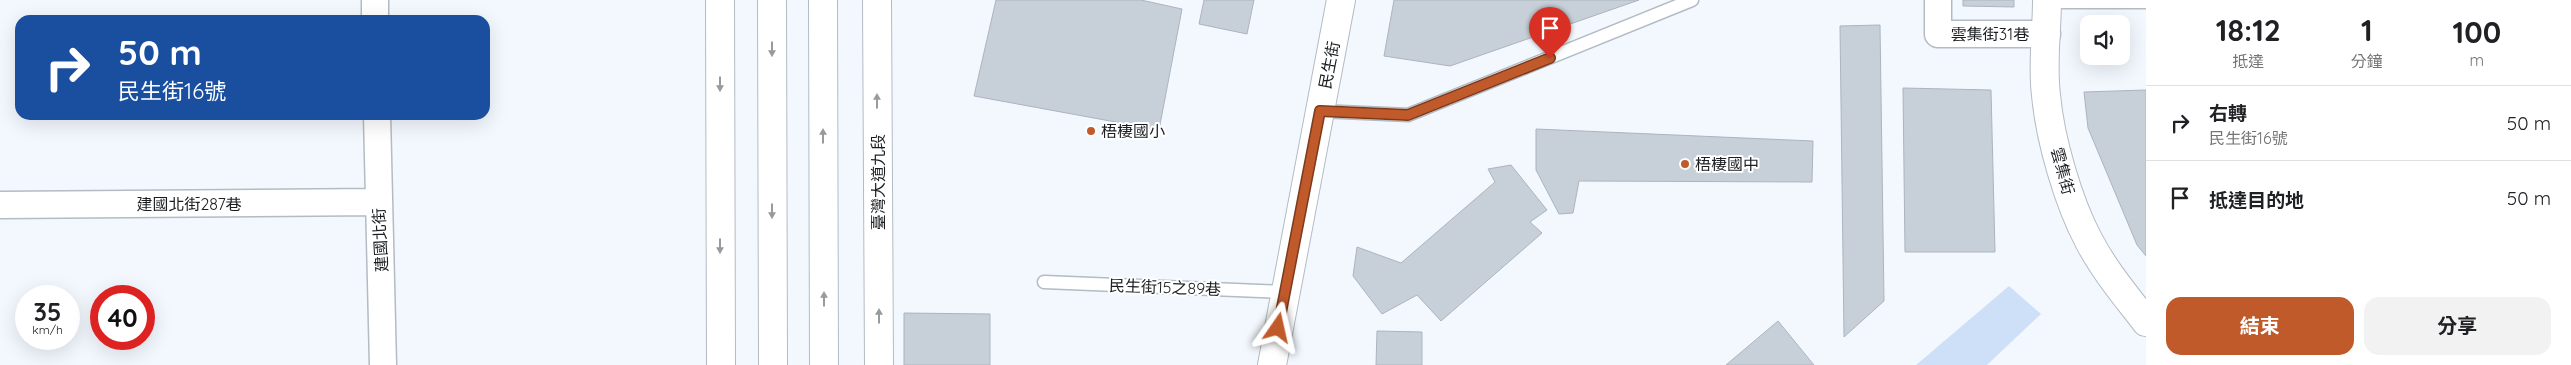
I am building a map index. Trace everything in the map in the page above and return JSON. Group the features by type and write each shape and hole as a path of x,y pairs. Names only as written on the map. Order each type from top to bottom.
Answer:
{"main road":[{"path":"720,0 721,365"},
{"path":"772,0 773,365"},
{"path":"823,0 824,365"},
{"name":"臺灣大道九段","path":"877,0 879,365"},
{"name":"民生街","path":"1272,365 1341,0"},
{"name":"雲集街","path":"2047,1 2046,95 2058,157 2073,204 2088,241 2109,274 2146,322"}],"street":[{"path":"375,0 376,15"},
{"name":"雲集街31巷","path":"1938,0 1938,34 2047,34"},
{"name":"建國北街","path":"377,120 383,365"},
{"name":"建國北街287巷","path":"0,205 378,202"}],"lane":[{"path":"1320,111 1408,115 1692,0"},
{"path":"2047,1 2146,2"},
{"name":"民生街15之89巷","path":"1044,282 1285,292"}],"shaded area":[{"path":"2009,286 2041,314 1987,365 1916,365"}],"building":[{"path":"996,0 1141,0 1182,9 1159,130 974,96"},
{"path":"1204,0 1254,0 1247,34 1199,24"},
{"path":"1394,0 1639,0 1450,66 1384,56"},
{"path":"1963,0 2014,0 2014,7 1963,6"},
{"path":"1880,25 1884,301 1844,337 1840,26"},
{"path":"1903,88 1991,90 1995,252 1905,252"},
{"path":"2146,90 2146,256 2137,245 2088,128 2084,92"},
{"path":"1536,129 1813,141 1812,182 1579,181 1573,213 1559,214 1536,170"},
{"path":"1511,165 1547,210 1530,222 1542,233 1441,321 1417,295 1382,314 1353,276 1357,247 1401,263 1495,182 1488,169"},
{"path":"904,313 990,314 990,365 904,365"},
{"path":"1778,321 1814,365 1726,365"},
{"path":"1377,331 1422,332 1422,365 1376,365"}],"place":[{"name":"梧棲國小","path":"1091,131"},
{"name":"梧棲國中","path":"1685,164"}],"route":[{"path":"1278,328 1320,111 1408,115 1550,58"}]}
